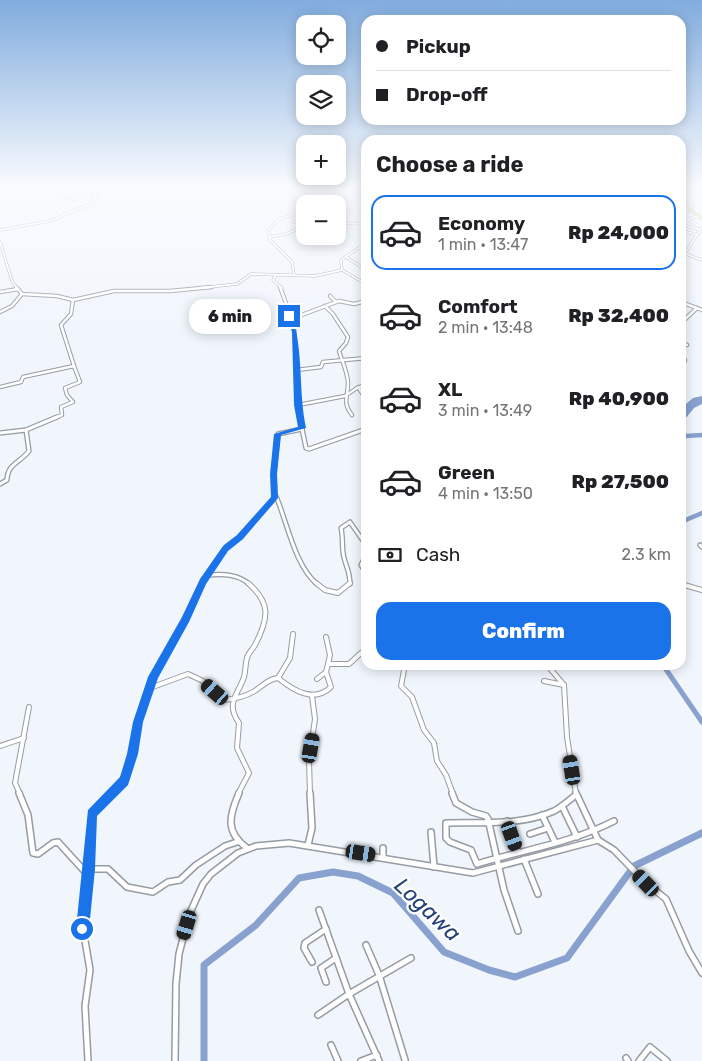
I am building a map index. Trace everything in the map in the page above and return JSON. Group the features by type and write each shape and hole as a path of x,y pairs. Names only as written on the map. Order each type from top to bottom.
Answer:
{"street":[{"path":"269,237 283,235"},
{"path":"693,235 697,236 686,254 702,260"},
{"path":"269,237 292,262 294,275"},
{"path":"0,242 12,281 22,294 57,296 73,300 106,292 238,284 251,274 315,276 342,270"},
{"path":"361,246 340,262 342,270 361,281"},
{"path":"696,258 699,254"},
{"path":"346,257 361,267"},
{"path":"344,276 348,274"},
{"path":"276,275 273,280 282,288 294,332 298,405 306,448 308,449 361,431"},
{"path":"0,292 18,289"},
{"path":"0,312 12,306 22,294"},
{"path":"330,296 337,302"},
{"path":"0,434 26,430 62,415 61,407 73,402 67,395 66,388 80,382 61,325 71,314 73,300"},
{"path":"290,319 337,302 343,301 354,304 361,302"},
{"path":"686,304 702,310"},
{"path":"326,306 336,315 341,328 348,337 344,345 339,349 348,383 345,396 348,410 352,415"},
{"path":"686,320 697,308"},
{"path":"296,370 320,367 323,362 361,358"},
{"path":"0,387 19,382 23,377 74,366"},
{"path":"298,405 345,396 361,387"},
{"path":"358,388 361,392"},
{"path":"302,428 280,432 277,435 274,474 276,495 291,532 298,557 314,581 331,593 338,593 350,584 350,572 342,550 344,540 341,528 350,522 361,538"},
{"path":"0,484 7,480 7,473 14,462 29,453 26,430"},
{"path":"88,1061 85,1006 90,970 82,923 89,869 91,816 95,809 115,792 124,781 131,760 138,722 156,671 186,619 201,585 226,548 240,537 263,513 276,495"},
{"path":"209,575 228,574 245,580 257,592 266,606 265,621 255,646 247,657 247,668 243,680 233,698 234,716 239,724 237,748 249,773 233,809 232,834 237,842 246,848"},
{"path":"686,585 702,590"},
{"path":"278,678 290,658 293,634"},
{"path":"150,689 185,674 191,674 224,700 251,694 262,688 270,679 278,678 290,687 312,696 321,695 331,688 326,672 330,655 326,636"},
{"path":"328,664 349,664 361,653"},
{"path":"403,670 401,686 411,696 424,730 434,744 436,759 446,776 456,803 486,816 507,901 518,931"},
{"path":"551,670 564,685 567,737 576,795 597,839 623,858 646,883 670,904 686,943 702,973"},
{"path":"317,679 326,672"},
{"path":"544,681 564,685"},
{"path":"309,842 311,832 309,761 315,720 312,696"},
{"path":"29,707 15,783 28,815 33,853 38,854 53,843 58,842 88,876"},
{"path":"0,746 24,738"},
{"path":"576,795 553,812 507,821 446,824 446,838 450,842 471,850 477,864 524,859 597,839"},
{"path":"562,806 577,837"},
{"path":"542,814 555,842"},
{"path":"507,821 518,852"},
{"path":"175,1061 176,984 179,954 190,914 203,884 211,874 227,860 246,848 276,843 309,842 383,857 434,863 473,873 518,852 594,832 614,821"},
{"path":"530,834 548,828"},
{"path":"431,832 434,863"},
{"path":"89,869 108,869 127,887 153,892 168,882 182,879 201,861 225,846 237,842"},
{"path":"383,848 383,857"},
{"path":"524,859 538,894"},
{"path":"319,910 349,994 380,1061"},
{"path":"312,962 304,948 305,943 317,933 326,929"},
{"path":"366,945 380,976 405,1060"},
{"path":"326,982 321,968 336,958"},
{"path":"318,1015 349,994 411,958"},
{"path":"332,1045 338,1061"},
{"path":"639,1061 650,1047 666,1061"},
{"path":"361,1061 377,1055"}],"water":[{"path":"702,396 702,404 694,408 686,418 686,404 693,398"}],"waterway":[{"name":"Logawa","path":"686,436 702,435"},
{"name":"Logawa","path":"686,520 702,513"},
{"name":"Logawa","path":"666,670 702,722"},
{"name":"Logawa","path":"204,1061 204,965 256,925 299,878 333,872 358,876 393,893 444,952 489,970 515,977 567,958 634,866 702,833"}],"route":[{"path":"82,929 89,869 90,821 93,811 115,792 124,781 129,767 138,722 153,677 174,636 186,619 203,582 226,548 240,537 263,513 276,495 274,474 278,434 302,428 298,405 294,325 289,316"}]}
